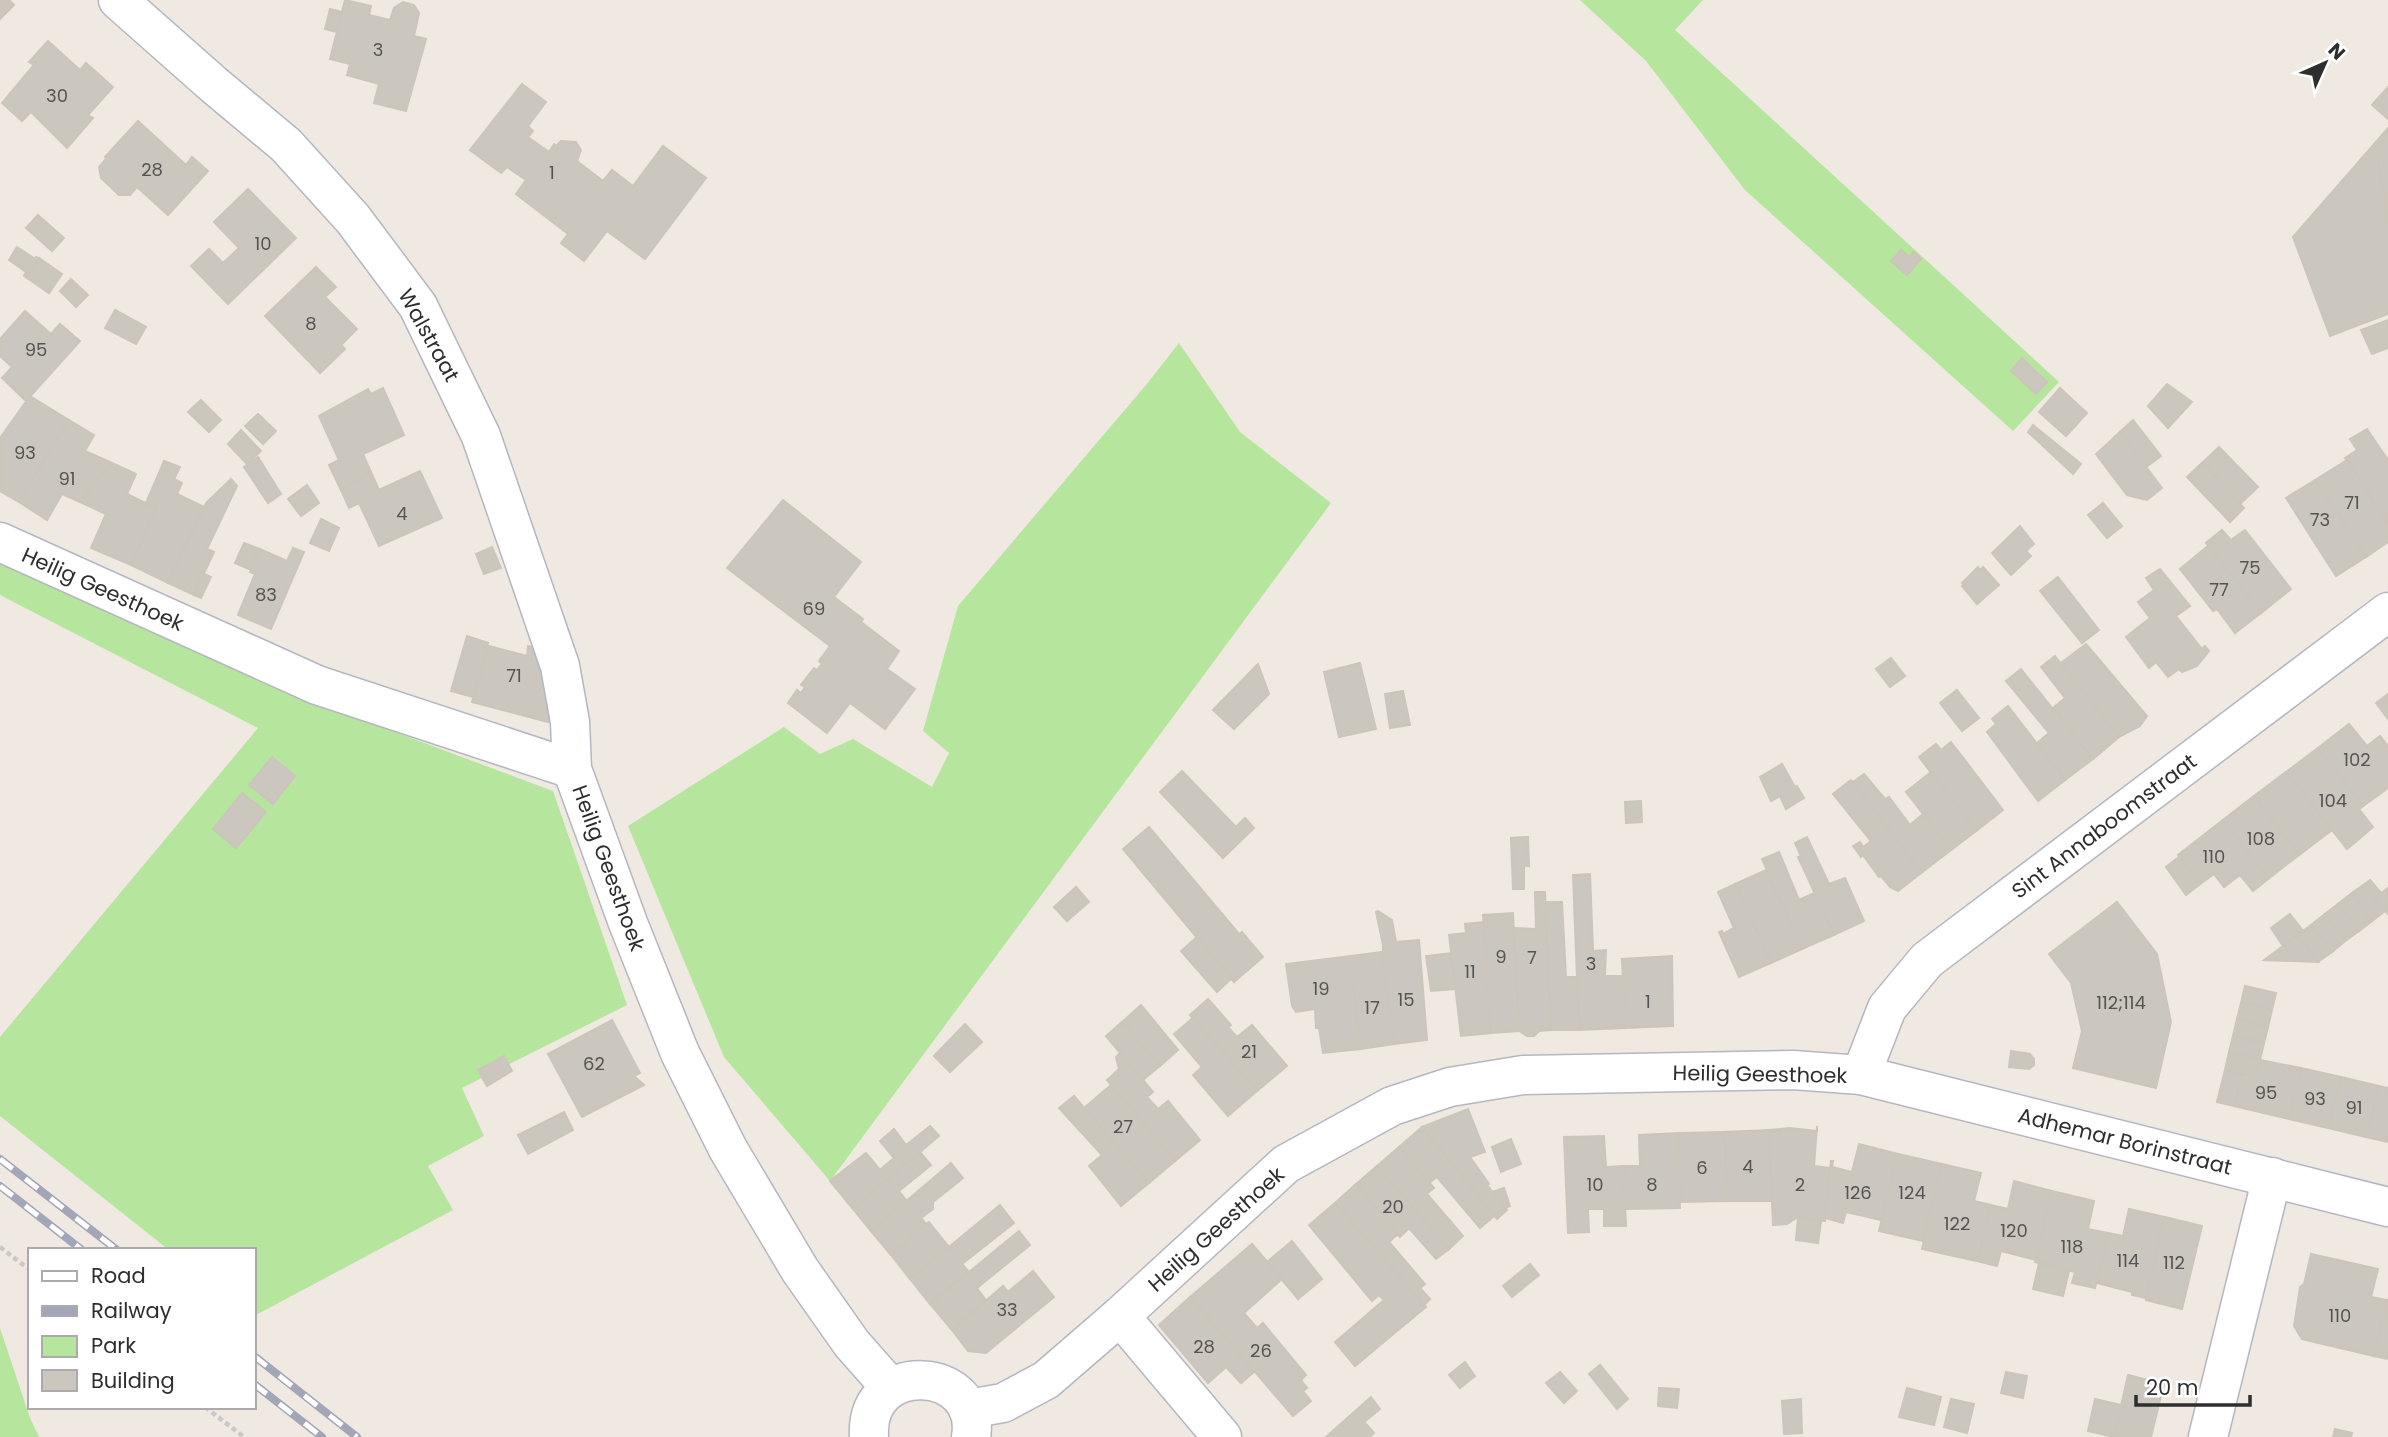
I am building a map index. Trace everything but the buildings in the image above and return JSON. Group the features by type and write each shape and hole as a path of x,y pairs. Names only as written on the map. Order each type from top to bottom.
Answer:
{"street":[{"name":"Walstraat","path":"118,0 213,85 286,145 353,219 418,306 481,436 560,666 570,722 572,769"},
{"name":"Heilig Geesthoek","path":"0,542 317,685 572,769 628,923 680,1054 728,1149 800,1270 852,1343 891,1388"},
{"name":"Sint Annaboomstraat","path":"1861,1075 1887,1008 1927,960 2388,612"},
{"name":"Heilig Geesthoek","path":"970,1423 1046,1380 1286,1164 1392,1107 1450,1087 1523,1075 1793,1070 1861,1075"},
{"name":"Adhemar Borinstraat","path":"1861,1075 2388,1207"},
{"path":"2208,1437 2272,1177"},
{"path":"1120,1316 1222,1437"},
{"path":"869,1437 868,1426 872,1411 881,1397 891,1388 914,1379 942,1383 956,1393 970,1423"}],"path":[{"path":"0,1247 28,1268"},
{"path":"208,1409 244,1437"}],"green space":[{"path":"1580,0 1703,0 1675,30 2059,382 2013,431 1745,190 1646,61"},
{"path":"1179,343 1240,432 1331,503 830,1181 724,1057 628,826 784,727 820,754 853,739 932,787 949,753 923,731 958,606"},
{"path":"0,558 285,691 553,791 627,1005 462,1088 484,1136 428,1166 453,1210 256,1315 256,1248 166,1248 0,1116 0,1037 258,728 0,595"},
{"path":"0,1328 30,1418 39,1437 0,1437"}],"railway":[{"path":"0,1159 114,1248"},
{"path":"0,1186 79,1248"},
{"path":"256,1358 357,1437"},
{"path":"256,1386 322,1437"}]}
